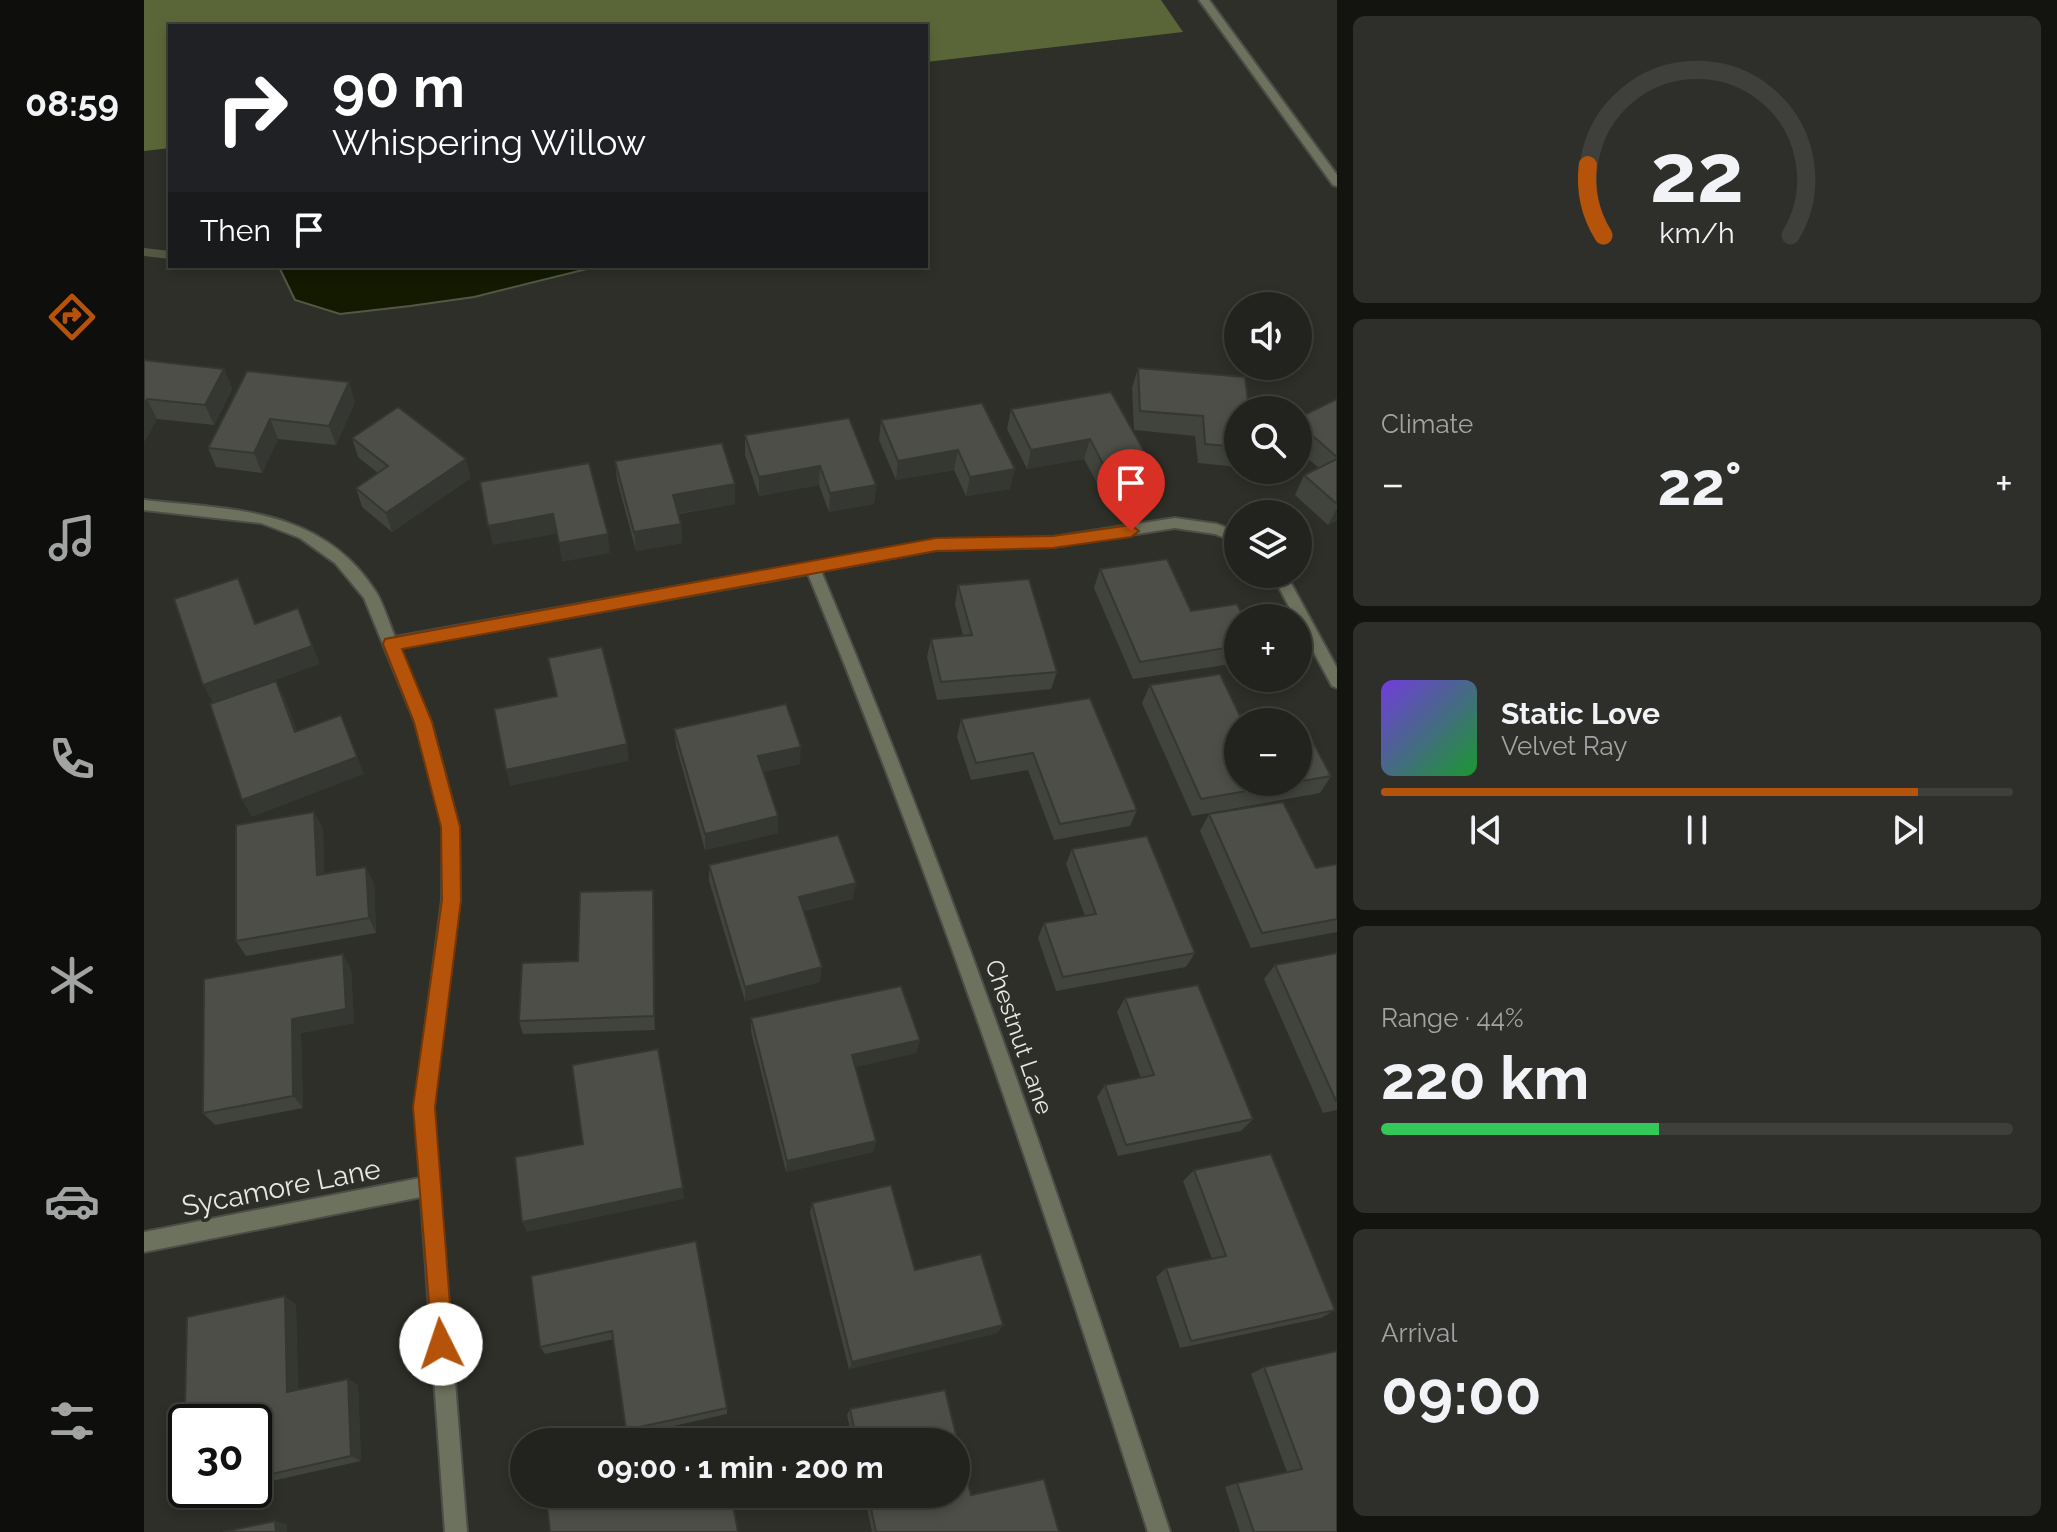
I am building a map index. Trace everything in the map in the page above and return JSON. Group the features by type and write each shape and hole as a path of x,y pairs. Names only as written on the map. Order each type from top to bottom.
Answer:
{"street":[{"path":"1204,0 1337,183"},
{"path":"144,505 262,518 305,534 340,559 370,595 423,722 451,827 451,900 424,1107 456,1532"},
{"path":"391,644 936,545 1053,542 1175,523 1224,532"},
{"name":"Chestnut Lane","path":"812,566 941,883 1072,1261 1159,1532"},
{"path":"1287,588 1337,682"},
{"name":"Sycamore Lane","path":"144,1242 429,1186"}],"green space":[{"path":"144,0 1161,0 1183,32 928,62 928,24 168,24 168,148 144,151"}],"shaded area":[{"path":"279,268 591,268 474,297 340,314 295,300"}],"building":[{"path":"144,360 224,369 205,405 147,399 144,405"},
{"path":"1138,368 1245,380 1247,396 1224,396 1224,446 1205,444 1203,416 1140,411"},
{"path":"247,371 349,382 329,426 270,419 254,453 208,448"},
{"path":"1111,392 1148,458 1104,466 1090,439 1031,450 1011,409"},
{"path":"1337,399 1337,457 1312,435 1312,411"},
{"path":"982,403 1015,469 970,477 958,450 898,461 881,420"},
{"path":"398,407 466,459 386,513 356,488 388,466 352,438"},
{"path":"849,418 876,485 830,493 820,466 759,477 745,435"},
{"path":"722,443 735,484 673,495 681,524 634,532 615,461"},
{"path":"1337,459 1337,504 1312,482 1312,471"},
{"path":"589,463 608,534 559,543 553,514 488,526 480,482"},
{"path":"1167,559 1191,611 1224,606 1224,648 1140,662 1100,569"},
{"path":"238,578 255,624 298,608 312,646 203,685 174,599"},
{"path":"1029,579 1057,672 941,682 931,639 972,635 958,585"},
{"path":"602,647 627,744 506,770 494,709 557,696 548,658"},
{"path":"1220,674 1224,692 1229,692 1236,708 1224,708 1224,795 1201,799 1150,685"},
{"path":"276,681 295,732 341,715 357,757 242,800 210,704"},
{"path":"1090,698 1137,810 1060,824 1033,753 976,763 961,719"},
{"path":"786,704 801,747 758,756 778,816 705,834 674,729"},
{"path":"1312,740 1331,776 1312,779"},
{"path":"1283,802 1316,868 1337,864 1337,919 1262,933 1209,814"},
{"path":"314,812 317,875 366,867 369,918 236,941 236,825"},
{"path":"838,835 856,883 799,897 822,967 745,987 709,865"},
{"path":"1147,836 1195,953 1063,977 1044,923 1096,914 1072,849"},
{"path":"653,890 654,1016 519,1021 522,963 578,961 580,892"},
{"path":"1337,953 1337,1101 1336,1101 1275,965"},
{"path":"343,954 346,1009 292,1019 293,1096 203,1113 204,979"},
{"path":"1198,985 1253,1119 1126,1145 1105,1085 1154,1075 1125,998"},
{"path":"901,986 920,1040 852,1055 876,1141 787,1161 751,1018"},
{"path":"658,1049 683,1188 522,1222 515,1157 583,1144 572,1065"},
{"path":"1271,1154 1335,1310 1191,1341 1166,1268 1226,1256 1194,1170"},
{"path":"891,1185 915,1270 981,1254 1003,1325 852,1362 812,1203"},
{"path":"696,1241 727,1408 626,1428 612,1331 540,1347 531,1276"},
{"path":"285,1296 287,1392 348,1379 351,1456 272,1474 272,1404 185,1404 187,1317"},
{"path":"1337,1351 1337,1532 1254,1532 1237,1483 1302,1469 1264,1367"},
{"path":"945,1390 954,1428 854,1428 850,1409"},
{"path":"1044,1479 1059,1532 876,1532 871,1508 970,1508 970,1491 971,1495"},
{"path":"547,1508 734,1508 738,1532 550,1532"},
{"path":"275,1521 276,1532 223,1532"}],"waterway":[{"path":"144,252 168,255"}],"route":[{"path":"441,1344 424,1107 451,900 451,827 423,722 391,644 936,545 1053,542 1131,531"}]}
